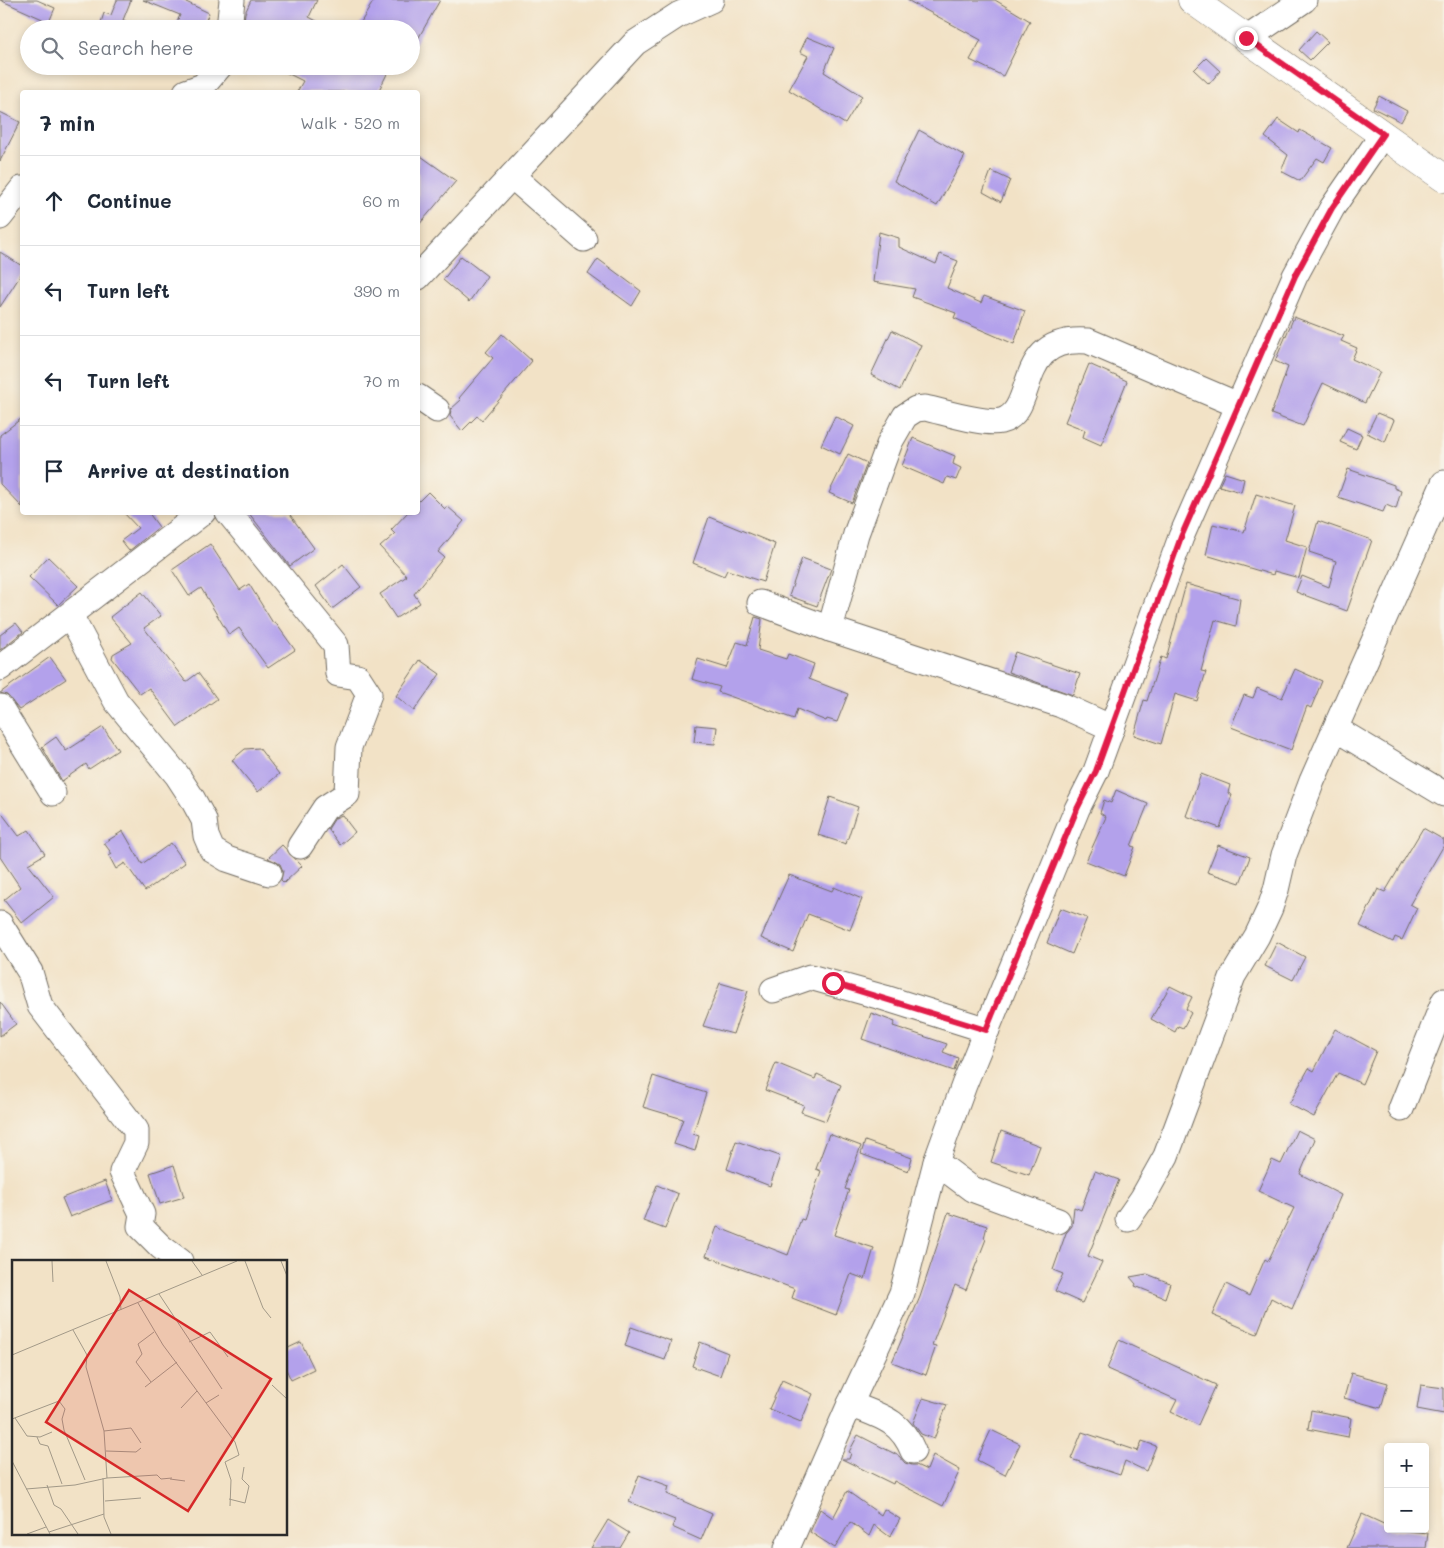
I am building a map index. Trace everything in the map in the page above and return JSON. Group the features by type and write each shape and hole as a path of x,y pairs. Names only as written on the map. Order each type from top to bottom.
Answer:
{"main road":[{"path":"1192,0 1444,178"}],"street":[{"path":"230,20 232,0"},
{"path":"420,276 635,43 678,15 712,0"},
{"path":"1246,38 1304,0"},
{"path":"192,90 203,86 212,75"},
{"path":"787,1548 850,1404 902,1293 936,1162 986,1030 1077,809 1096,771 1181,537 1295,276 1332,208 1383,134"},
{"path":"512,176 584,239"},
{"path":"0,217 20,192"},
{"path":"830,629 856,534 890,442 905,416 916,409 925,408 981,421 1006,419 1015,412 1035,363 1043,353 1057,343 1070,340 1088,341 1238,406"},
{"path":"1128,1219 1142,1199 1166,1156 1233,976 1257,936 1270,908 1284,855 1312,781 1444,483"},
{"path":"0,668 70,616 198,515"},
{"path":"230,515 336,645 338,674 358,677 369,694 349,748 347,794 325,808 300,846"},
{"path":"760,603 830,629 1062,705 1112,728"},
{"path":"70,616 116,701 177,775 192,798 204,820 206,836 212,850 227,859 269,873"},
{"path":"0,707 52,794"},
{"path":"1336,729 1444,794"},
{"path":"0,924 30,972 40,1006 136,1130 136,1143 122,1172 142,1214 140,1226 160,1254 177,1260"},
{"path":"774,990 810,977 986,1030"},
{"path":"1400,1109 1444,1001"},
{"path":"936,1162 972,1189 1058,1222"},
{"path":"850,1404 886,1418 898,1426 908,1440 913,1452"}],"building":[{"path":"0,0 37,0 55,8 50,20 45,20"},
{"path":"117,0 131,0 123,20 102,20 104,13 111,15"},
{"path":"143,0 182,0 209,13 206,20 178,20 180,15"},
{"path":"251,0 317,0 309,17 315,20 244,20"},
{"path":"374,0 440,0 420,35 420,20 362,20"},
{"path":"907,0 995,0 1030,21 1003,76 970,60 981,40"},
{"path":"1316,31 1328,42 1310,60 1299,50"},
{"path":"807,37 834,48 824,72 862,96 845,124 789,90 808,56 800,52"},
{"path":"1206,58 1220,71 1209,84 1194,70"},
{"path":"291,75 386,75 379,90 298,90 303,81"},
{"path":"1379,96 1407,111 1401,122 1373,108"},
{"path":"0,112 20,122 0,161"},
{"path":"1278,119 1299,133 1300,130 1332,148 1324,162 1317,158 1300,181 1281,171 1288,155 1265,137"},
{"path":"919,130 965,156 937,206 894,181"},
{"path":"420,155 456,181 420,224"},
{"path":"991,171 1010,180 1001,202 983,192"},
{"path":"879,232 899,238 899,247 936,264 940,254 958,261 947,288 981,303 984,296 1025,311 1014,344 954,318 956,313 912,297 915,289 873,282"},
{"path":"0,252 20,265 20,276 0,307"},
{"path":"461,256 487,276 469,302 443,280"},
{"path":"598,259 641,291 632,306 588,274"},
{"path":"1294,317 1344,336 1341,341 1357,348 1352,359 1380,372 1365,403 1323,383 1303,426 1271,414 1288,367 1275,361"},
{"path":"892,330 921,345 900,390 871,375"},
{"path":"502,334 532,361 482,420 477,416 462,431 450,416 451,409 461,400 459,398 493,358 486,352"},
{"path":"1089,364 1127,381 1101,445 1083,437 1085,430 1065,422"},
{"path":"1377,413 1394,420 1385,442 1367,433"},
{"path":"835,416 854,426 840,454 821,445"},
{"path":"20,420 20,505 0,484 0,435"},
{"path":"1347,428 1362,435 1356,449 1340,442"},
{"path":"913,438 955,456 953,464 961,468 956,480 947,477 944,484 902,466"},
{"path":"848,454 867,463 852,503 829,493"},
{"path":"1348,469 1394,485 1394,488 1401,491 1396,509 1386,505 1383,512 1338,497"},
{"path":"1225,473 1244,479 1241,492 1219,486"},
{"path":"428,492 445,509 447,506 464,521 438,552 444,557 414,594 420,603 396,618 380,594 407,576 380,547 395,534 391,530 405,515 420,515 420,500"},
{"path":"1256,494 1295,506 1285,540 1307,547 1299,578 1274,571 1273,575 1206,555 1213,524 1244,532"},
{"path":"126,515 150,515 159,527 129,551 121,541 138,528"},
{"path":"250,515 290,515 314,548 290,566"},
{"path":"709,517 775,544 763,582 727,570 724,576 693,563"},
{"path":"1318,521 1372,540 1347,611 1296,592 1302,576 1329,587 1336,561 1309,552"},
{"path":"210,544 240,590 249,584 273,623 275,622 295,650 268,668 239,628 229,635 201,588 189,596 172,570"},
{"path":"48,557 78,586 58,605 29,577"},
{"path":"802,558 831,569 817,606 789,596"},
{"path":"343,564 361,587 332,609 316,586"},
{"path":"1186,584 1240,599 1236,626 1215,620 1201,671 1206,672 1197,701 1175,694 1161,744 1134,735 1144,700 1147,701 1161,657 1166,659"},
{"path":"142,592 161,616 144,628 186,682 198,673 217,699 178,727 149,688 140,694 112,658 113,654 132,643 110,617"},
{"path":"755,617 762,619 758,650 786,659 788,654 814,664 809,679 848,694 837,722 827,719 826,721 797,709 794,719 718,692 720,687 692,679 698,659 727,668 737,642 747,645"},
{"path":"16,623 23,632 0,650 0,635"},
{"path":"1015,652 1080,674 1073,695 1008,672"},
{"path":"50,657 66,679 19,710 7,695 0,693"},
{"path":"420,660 440,674 414,711 396,696"},
{"path":"1295,669 1322,681 1311,708 1307,706 1291,750 1231,727 1244,695 1253,698 1257,688 1282,698"},
{"path":"696,725 717,727 715,744 694,742"},
{"path":"103,727 118,750 89,769 86,764 62,781 42,747 56,737 66,751"},
{"path":"259,748 279,774 258,792 232,760 245,749"},
{"path":"1201,774 1230,785 1228,793 1232,795 1220,828 1186,816"},
{"path":"1116,790 1148,804 1131,846 1135,847 1124,876 1086,861 1106,817 1100,813 1104,800 1111,803"},
{"path":"830,797 858,807 846,844 818,835"},
{"path":"0,811 19,836 29,830 45,854 28,864 54,897 22,923 4,900 20,887 0,857"},
{"path":"342,815 355,832 340,845 328,829 335,818"},
{"path":"1423,828 1444,840 1444,845 1410,904 1417,908 1402,940 1395,937 1393,942 1360,926 1378,889 1385,892"},
{"path":"123,831 142,864 171,843 185,863 145,891 125,863 116,869 109,856 112,854 104,843"},
{"path":"282,845 302,866 284,883 281,880 283,871 280,864 268,858"},
{"path":"1218,845 1250,857 1240,883 1207,872"},
{"path":"789,875 832,891 834,887 862,899 850,930 808,914 793,952 761,938"},
{"path":"1060,908 1087,918 1072,954 1047,943"},
{"path":"1277,942 1305,957 1293,980 1265,966"},
{"path":"720,983 748,991 733,1034 703,1026"},
{"path":"1170,986 1192,997 1186,1009 1191,1013 1183,1028 1178,1026 1175,1032 1151,1019"},
{"path":"0,1002 16,1024 0,1036"},
{"path":"871,1013 895,1022 893,1026 947,1044 943,1052 958,1058 954,1071 862,1039"},
{"path":"1335,1029 1376,1051 1362,1084 1338,1073 1314,1117 1289,1104 1309,1068 1314,1071"},
{"path":"776,1063 815,1079 817,1074 841,1085 826,1121 801,1112 804,1105 765,1090"},
{"path":"653,1076 706,1093 693,1134 699,1136 695,1151 674,1144 683,1119 643,1107"},
{"path":"1297,1130 1315,1139 1300,1174 1341,1195 1292,1309 1271,1298 1257,1334 1212,1315 1226,1284 1249,1296 1265,1259 1268,1261 1294,1208 1258,1191 1272,1160 1281,1164"},
{"path":"1001,1131 1040,1146 1029,1175 991,1162"},
{"path":"829,1134 861,1146 845,1189 849,1190 834,1235 874,1248 865,1279 851,1274 836,1315 792,1298 795,1289 706,1256 717,1227 788,1255 801,1219 804,1220 821,1171 816,1169"},
{"path":"736,1141 780,1156 770,1186 727,1169"},
{"path":"865,1141 912,1158 908,1171 861,1154"},
{"path":"174,1165 184,1197 160,1204 150,1173"},
{"path":"1095,1171 1119,1180 1088,1256 1102,1262 1082,1303 1055,1291 1063,1274 1053,1270 1066,1233 1072,1226 1074,1207 1081,1210"},
{"path":"105,1181 112,1200 70,1217 62,1198"},
{"path":"657,1185 678,1194 665,1229 643,1221"},
{"path":"948,1213 987,1226 984,1238 986,1239 966,1290 955,1285 932,1345 936,1346 926,1375 892,1362 920,1297"},
{"path":"1147,1274 1170,1283 1165,1298 1135,1286 1136,1284 1130,1277"},
{"path":"631,1327 671,1341 665,1360 625,1346"},
{"path":"1119,1340 1216,1385 1198,1425 1171,1412 1177,1400 1107,1369"},
{"path":"301,1342 314,1369 291,1380 288,1373 288,1348"},
{"path":"700,1342 728,1353 720,1376 692,1366"},
{"path":"1351,1373 1388,1383 1381,1408 1344,1398"},
{"path":"782,1380 813,1394 801,1422 769,1409"},
{"path":"1421,1385 1444,1388 1444,1414 1417,1409"},
{"path":"923,1398 947,1405 934,1439 921,1434 913,1423"},
{"path":"1311,1410 1351,1418 1348,1437 1308,1429"},
{"path":"991,1430 1020,1444 1005,1475 977,1460"},
{"path":"1082,1432 1138,1451 1142,1441 1156,1446 1146,1471 1125,1461 1120,1475 1071,1459"},
{"path":"858,1435 899,1456 905,1463 927,1470 933,1455 960,1470 943,1506 894,1481 893,1484 842,1459 849,1459 851,1453 849,1452"},
{"path":"639,1475 669,1486 667,1494 712,1514 701,1540 672,1527 675,1520 629,1502"},
{"path":"847,1491 881,1515 884,1509 900,1519 890,1537 874,1525 869,1536 850,1522 835,1548 810,1532 820,1509 833,1518"},
{"path":"1362,1514 1384,1524 1384,1533 1428,1533 1426,1548 1347,1548"},
{"path":"608,1520 629,1533 620,1548 591,1548"}],"route":[{"path":"833,983 986,1030 1077,809 1096,771 1181,537 1295,276 1332,208 1383,134 1246,38"}]}
